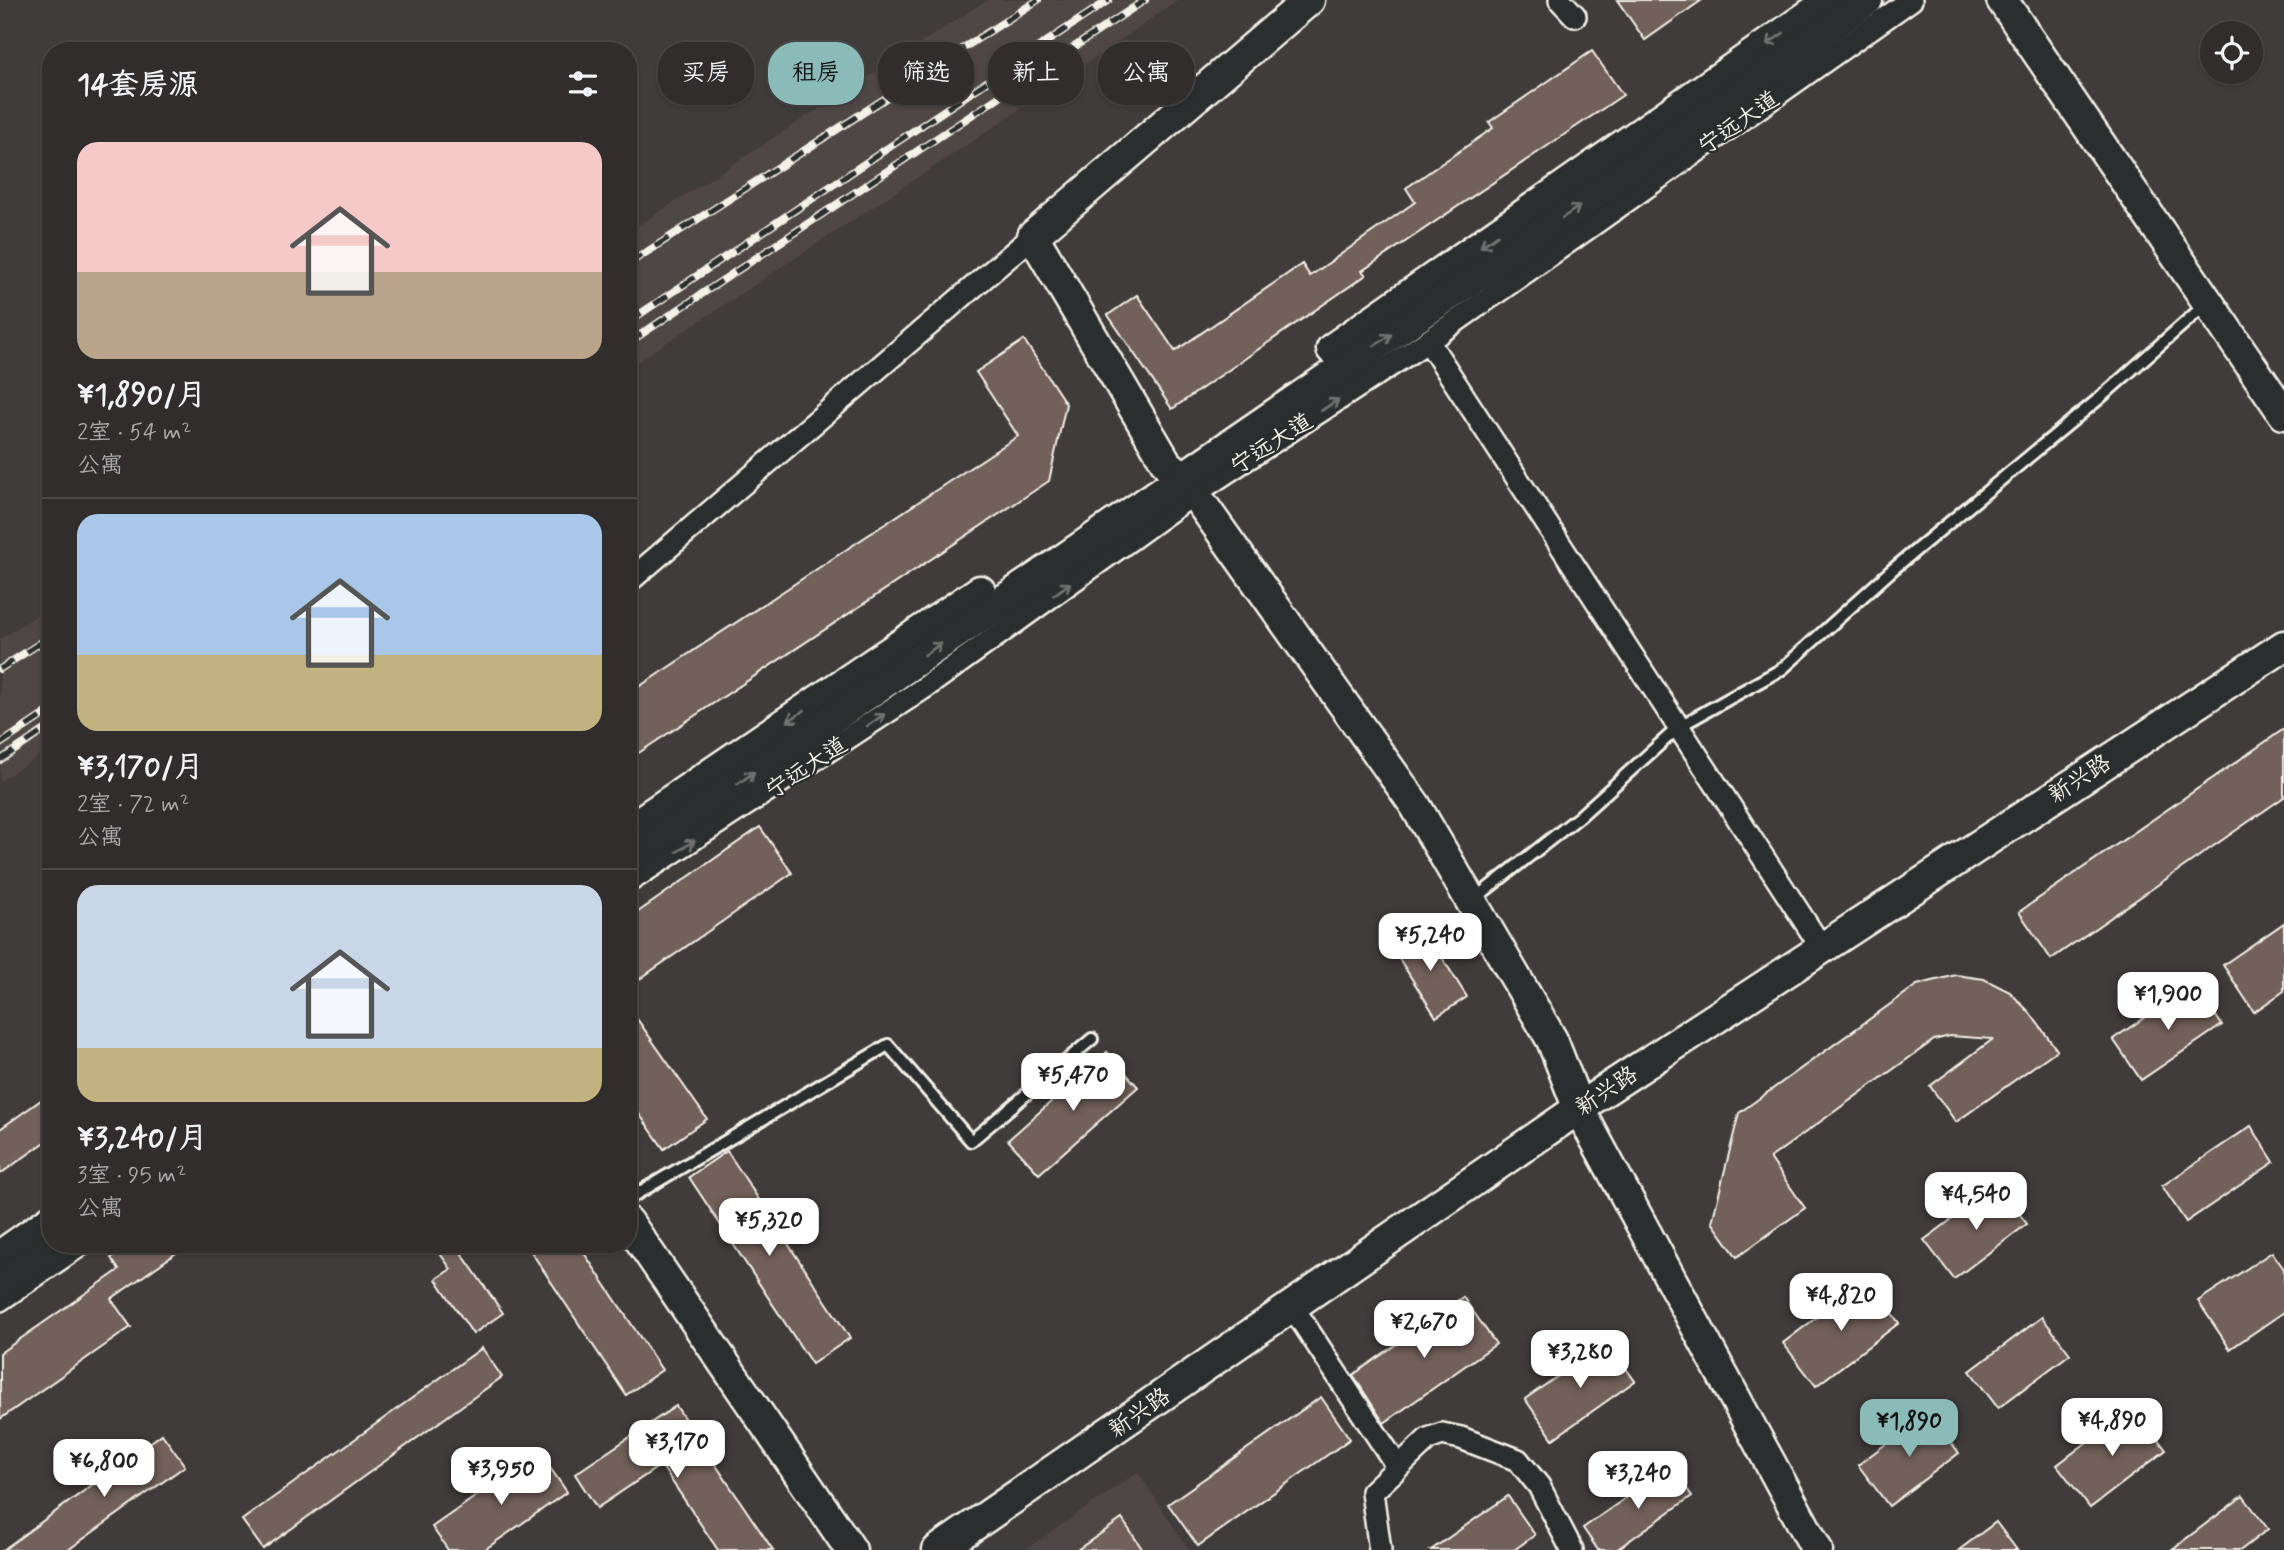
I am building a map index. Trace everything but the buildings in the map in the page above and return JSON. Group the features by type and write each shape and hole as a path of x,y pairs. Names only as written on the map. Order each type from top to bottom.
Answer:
{"main road":[{"path":"1309,0 1033,236 1180,478 1415,805 1552,1040 1584,1116 1817,1550"},
{"name":"宁远大道","path":"637,824 1180,478 1831,0"},
{"name":"宁远大道","path":"637,852 1583,203 1867,0"},
{"path":"2002,0 2284,414"},
{"name":"新兴路","path":"970,1550 1297,1314 1822,948 2284,646"},
{"name":"新兴路","path":"1584,1116 2284,668"},
{"path":"0,1256 42,1226"},
{"path":"637,1235 851,1550"},
{"path":"0,1283 43,1253"},
{"name":"新兴路","path":"938,1550 1297,1314"}],"street":[{"path":"1560,0 1575,16"},
{"name":"宁远大道","path":"637,876 927,686 1180,478 1428,341 1911,0"},
{"path":"637,574 1033,236"},
{"path":"1428,341 1822,948"},
{"path":"0,1300 69,1253"},
{"path":"1297,1314 1397,1466"},
{"path":"1380,1550 1372,1492 1428,1439 1442,1434 1461,1438 1518,1460 1539,1486 1572,1550"}],"lane":[{"path":"1471,901 1579,817 1680,726 1782,669 1892,570 2101,397 2208,302"},
{"path":"637,1194 888,1045 971,1141 1092,1039"}],"shaded area":[{"path":"987,0 1179,0 1118,42 1098,42 1098,55 1084,65 1084,42 988,42 988,105 1025,105 637,362 637,226 825,105 864,105 864,79 878,70 878,105 974,105 974,42 922,42"},
{"path":"42,612 42,754 0,781 0,639"},
{"path":"1138,1472 1189,1550 1025,1550"}],"railway":[{"path":"637,258 1038,0"},
{"path":"637,316 1109,0"},
{"path":"637,337 1145,0"},
{"path":"0,669 42,642"},
{"path":"0,744 42,716"},
{"path":"0,760 42,732"}]}
